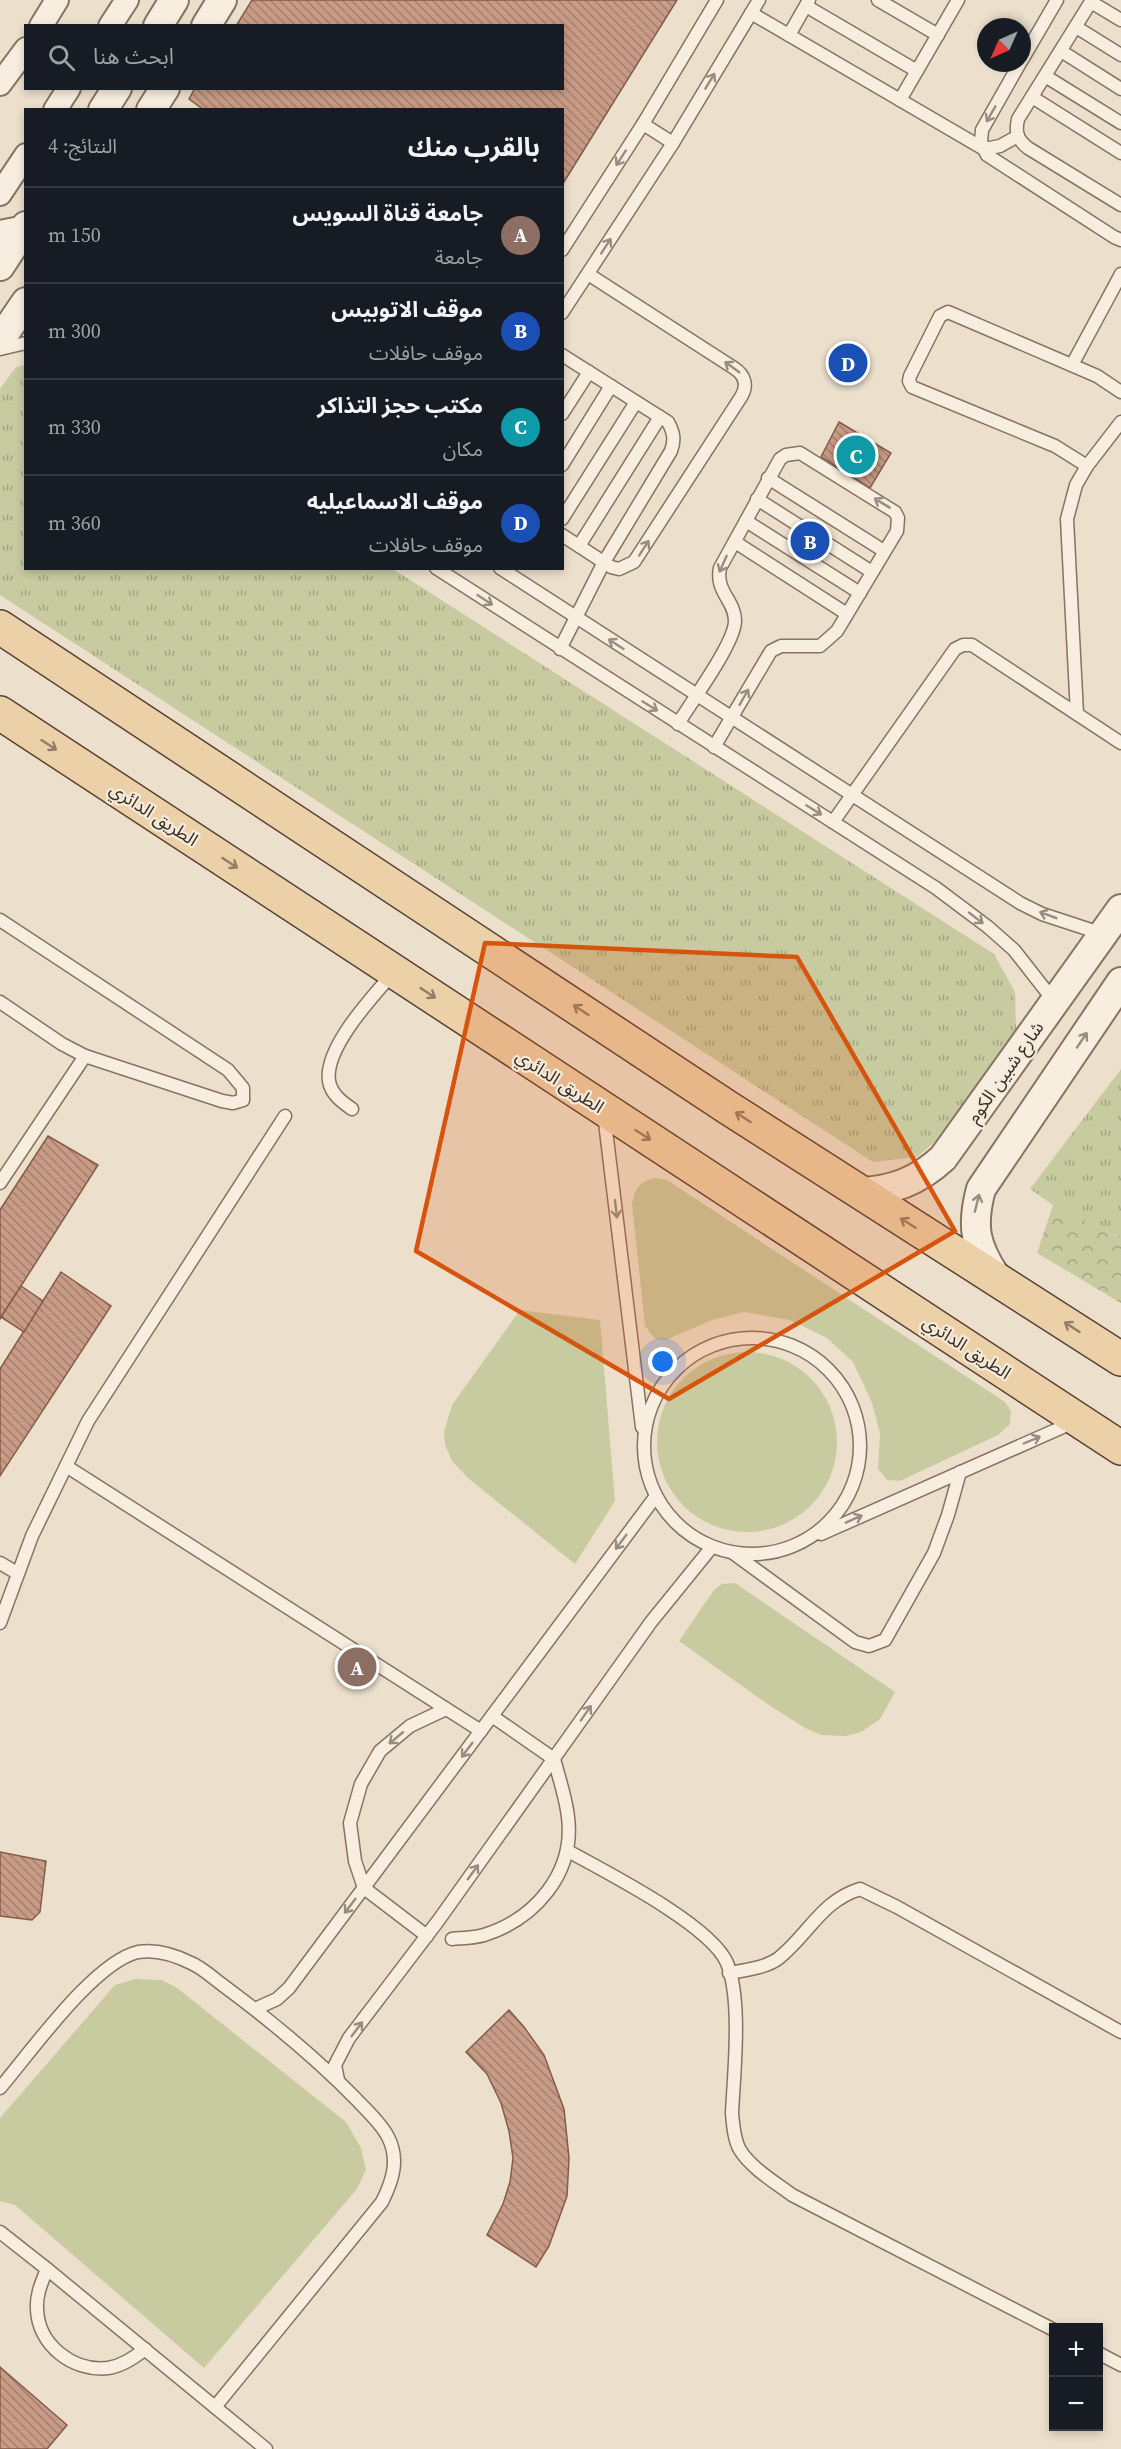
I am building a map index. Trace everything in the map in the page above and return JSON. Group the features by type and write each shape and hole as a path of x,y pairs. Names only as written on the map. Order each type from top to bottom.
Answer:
{"main road":[{"path":"0,627 858,1192 996,1277 1121,1359"},
{"name":"الطريق الدائري","path":"0,712 1121,1448"}],"street":[{"path":"42,24 57,0"},
{"path":"111,24 127,0"},
{"path":"159,24 174,0"},
{"path":"207,24 222,0"},
{"path":"0,84 24,52"},
{"path":"56,108 68,90"},
{"path":"104,108 116,90"},
{"path":"0,194 24,158"},
{"path":"0,232 24,226"},
{"path":"0,266 24,228"},
{"path":"0,340 24,305"},
{"name":"شارع شبين الكوم","path":"858,1192 878,1191 913,1181 929,1170 955,1143 1121,909"},
{"path":"996,1277 983,1258 976,1236 975,1212 981,1189 1121,982"},
{"path":"955,1143 958,1151 969,1163 976,1167 993,1170"}],"lane":[{"path":"564,247 643,124 717,0"},
{"path":"564,310 673,143 759,0"},
{"path":"878,0 938,35"},
{"path":"1031,44 1057,0"},
{"path":"900,100 956,1"},
{"path":"1121,20 1092,1 1018,119 1016,130 1019,141 1028,148 1121,205"},
{"path":"789,35 807,3 917,71"},
{"path":"751,13 984,149 1000,146 1018,136"},
{"path":"1076,27 1121,55"},
{"path":"1060,51 1121,89"},
{"path":"1015,72 985,124 981,136 984,149 992,160 1121,240"},
{"path":"1045,76 1121,123"},
{"path":"1032,97 1121,153"},
{"path":"643,124 673,143"},
{"path":"564,536 604,562 619,568 634,562 741,398 745,382 743,376 734,368 588,274"},
{"path":"1072,365 1121,274"},
{"path":"1087,466 1055,446 912,387 909,381 940,316 948,312 1097,376 1121,392"},
{"path":"0,349 24,343"},
{"path":"560,649 604,562 671,452 674,441 673,431 668,422 564,358"},
{"path":"564,411 589,372"},
{"path":"564,462 611,386"},
{"path":"564,516 636,402"},
{"path":"579,546 660,417"},
{"path":"1077,714 1067,519 1076,485 1087,466 1121,422"},
{"path":"678,724 729,641 734,628 734,614 720,586 718,577 720,568 780,459 786,455 800,453 890,508 895,512 899,524 837,631 820,646 781,646 771,651 714,747"},
{"path":"768,478 884,551"},
{"path":"757,499 872,572"},
{"path":"746,521 860,592"},
{"path":"735,542 847,614"},
{"path":"439,570 936,888 988,927 1014,950 1054,1002"},
{"path":"503,570 1020,903 1042,914 1103,934"},
{"path":"833,822 954,649 963,645 972,645 1121,743"},
{"path":"0,920 228,1070 243,1088 243,1100 233,1103 222,1101 85,1056 62,1044 0,1002"},
{"path":"352,1109 338,1099 329,1083 329,1066 353,1022 395,972"},
{"path":"0,1183 85,1056"},
{"path":"604,1110 646,1470 656,1496 672,1519 694,1537 711,1548 732,1552 758,1554 784,1550 1079,1420"},
{"path":"0,1623 32,1536 88,1421 285,1116"},
{"path":"643,1441 648,1412 660,1386 679,1365 703,1349 730,1339 760,1337 791,1344 818,1359 839,1381 854,1408 861,1439 858,1471 846,1500 827,1525 801,1544"},
{"path":"66,1466 481,1731"},
{"path":"732,1552 855,1642 869,1646 885,1640 934,1553 960,1472"},
{"path":"255,2008 277,1999 289,1988 656,1496"},
{"path":"338,2080 335,2065 341,2050 427,1936 651,1622 711,1548"},
{"path":"0,1563 17,1574"},
{"path":"427,1936 364,1888 355,1861 351,1823 361,1784 380,1751 410,1726 446,1709"},
{"path":"452,1939 482,1936 510,1925 535,1907 555,1884 568,1851 568,1818 554,1759 492,1716"},
{"path":"568,1851 687,1921 720,1952 729,1973 735,2006 732,2113 740,2151 792,2194 1049,2328"},
{"path":"729,1973 763,1966 778,1959 835,1899 860,1889 897,1907 1121,2032"},
{"path":"0,2088 80,1993 98,1975 118,1960 138,1952 160,1952 194,1964 255,2008 338,2080 376,2120 389,2138 394,2160 392,2182 382,2202 215,2407"},
{"path":"0,2232 266,2449"},
{"path":"47,2269 39,2289 37,2310 42,2330 53,2347 69,2360 88,2367 109,2368 129,2362 145,2349"},
{"path":"1103,2356 1121,2365"}],"highlighted area":[{"path":"485,943 797,957 955,1231 669,1399 416,1251"}],"green space":[{"path":"24,365 24,570 395,570 994,954 1015,992 1016,1031 948,1131 917,1157 873,1162 0,595 0,389 16,367"},
{"path":"1121,1069 1121,1238 1053,1205 1030,1189"},
{"path":"656,1178 667,1180 1005,1402 1011,1411 1010,1424 998,1435 900,1481 887,1480 878,1469 880,1433 872,1403 853,1362 827,1338 790,1320 744,1312 712,1320 666,1340 655,1339 645,1326 632,1204 639,1186"},
{"path":"1053,1205 1121,1238 1121,1303 1037,1253"},
{"path":"520,1310 600,1320 615,1501 575,1564 469,1479 452,1461 445,1445 444,1432 452,1405"},
{"path":"747,1352 765,1353 782,1359 811,1378 830,1407 836,1424 836,1460 830,1477 811,1506 782,1525 765,1531 747,1532 729,1531 712,1525 683,1506 664,1477 658,1460 657,1442 658,1424 664,1407 683,1378 712,1359 729,1353"},
{"path":"735,1583 895,1692 880,1719 861,1732 846,1736 821,1735 805,1728 769,1705 679,1641 714,1590 722,1584"},
{"path":"136,1979 162,1980 177,1988 346,2122 361,2148 366,2170 356,2190 204,2368 15,2205 0,2201 0,2118 115,1985"}],"building":[{"path":"252,0 677,0 564,182 564,108 201,108 189,99 194,90 564,90 564,24 237,24"},
{"path":"839,422 891,453 870,488 821,457"},
{"path":"48,1136 98,1165 0,1319 0,1210"},
{"path":"61,1272 111,1306 0,1476 0,1369"},
{"path":"21,1286 43,1301 24,1332 1,1317"},
{"path":"0,1852 46,1861 40,1912 32,1920 0,1916"},
{"path":"509,2010 544,2055 564,2109 569,2158 567,2196 549,2246 536,2267 487,2235 503,2204 510,2182 513,2158 509,2131 501,2103 487,2074 466,2052"},
{"path":"0,2367 67,2425 47,2449 0,2449"}],"place":[{"name":"موقف الاسماعيليه","path":"848,363"},
{"name":"مكتب حجز التذاكر","path":"856,455"},
{"name":"موقف الاتوبيس","path":"810,541"},
{"name":"جامعة قناة السويس","path":"357,1667"}]}
